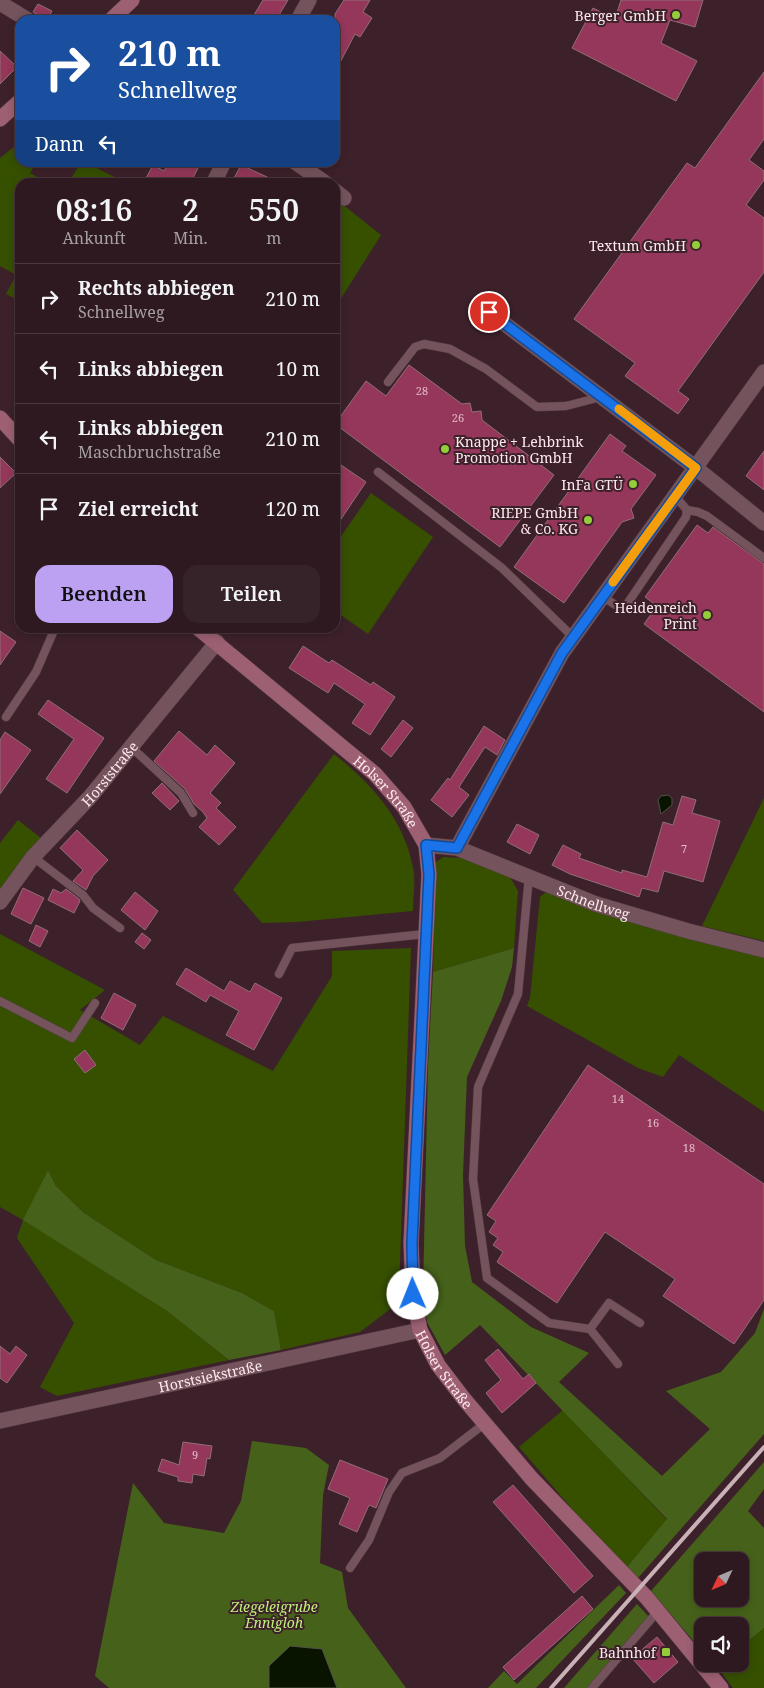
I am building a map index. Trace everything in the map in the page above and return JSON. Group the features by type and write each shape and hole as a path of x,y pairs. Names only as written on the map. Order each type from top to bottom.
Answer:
{"main road":[{"path":"116,15 132,0"},
{"path":"0,119 15,106"},
{"path":"0,418 15,434"},
{"name":"Holser Straße","path":"205,633 375,774 404,807 426,845 429,874 412,1243 413,1294 420,1330 438,1365 484,1424 532,1479 658,1610 721,1688"}],"street":[{"path":"301,15 309,0"},
{"path":"0,3 20,15"},
{"path":"302,167 318,178"},
{"path":"489,312 696,468 764,523"},
{"path":"457,848 573,637 764,372"},
{"name":"Horststraße","path":"0,902 33,857 90,797 217,642"},
{"name":"Schnellweg","path":"426,845 457,848 596,904 688,931 764,950"},
{"name":"Horstsiekstraße","path":"1,1418 420,1330"}],"lane":[{"path":"388,382 415,347 424,344 450,349 486,369 537,407 566,406 603,397"},
{"path":"378,472 502,568 573,637"},
{"path":"675,496 687,510 707,516 764,558"},
{"path":"602,596 623,610 682,526 687,510"},
{"path":"6,716 36,672 53,633"},
{"path":"131,747 181,793 193,813"},
{"path":"33,857 83,895 93,908 120,928"},
{"path":"529,876 518,994 478,1087 473,1179 487,1278 550,1323 590,1329 618,1364"},
{"path":"280,974 292,948 425,934"},
{"path":"0,1001 72,1038 95,1003"},
{"path":"590,1329 609,1303 640,1323"},
{"path":"350,1568 369,1540 389,1492 402,1473 440,1458 484,1424"},
{"path":"592,1688 658,1610"}],"green space":[{"path":"15,146 15,167 34,167 30,173 39,178 15,178 15,274 0,266 0,158"},
{"path":"78,167 95,167 116,178 71,178"},
{"path":"342,204 381,235 340,300 340,207"},
{"path":"15,277 15,298 6,294"},
{"path":"371,493 433,537 368,634 340,614 340,538"},
{"path":"334,754 362,778 386,806 404,837 414,873 413,911 297,922 262,923 233,890"},
{"path":"764,798 764,941 702,926"},
{"path":"18,820 41,838 0,890 0,843"},
{"path":"443,857 463,858 510,877 518,891 514,948 433,972 435,863"},
{"path":"546,892 654,928 764,957 764,1112 679,1055 663,1077 638,1068 527,1006 530,998 540,897"},
{"path":"0,934 105,990 80,1010 140,1045 163,1016 273,1071 332,976 332,951 411,948 399,1292 389,1310 360,1332 281,1350 274,1311 242,1293 156,1260 84,1213 56,1186 48,1170 24,1220 167,1311 229,1360 57,1396 40,1387 74,1323 17,1238 23,1220 0,1207"},
{"path":"514,948 512,967 501,1001 467,1077 463,1174 465,1246 472,1282 531,1327 589,1353 559,1382 662,1476 710,1429 666,1391 721,1372 755,1333 764,1309 764,1434 638,1578 627,1567 667,1519 480,1325 445,1355 427,1322 423,1292 428,1065 433,972"},
{"path":"48,1170 56,1186 84,1213 156,1260 242,1293 274,1311 281,1350 229,1360 167,1311 23,1220"},
{"path":"563,1410 667,1520 627,1567 597,1538 519,1447"},
{"name":"Ziegeleigrube Ennigloh","path":"252,1441 306,1448 329,1465 323,1495 320,1563 342,1572 348,1608 406,1688 337,1688 322,1649 269,1666 269,1688 109,1688 95,1676 133,1483 164,1523 224,1533 241,1501"},
{"path":"764,1462 764,1489 748,1511 764,1528 764,1628 749,1640 749,1617 694,1617 694,1642 651,1591"},
{"path":"619,1585 626,1593 536,1688 488,1688 504,1671 517,1684"},
{"path":"637,1604 650,1618 589,1688 564,1688"},
{"path":"764,1628 764,1688 733,1688 721,1672 749,1672 749,1640"}],"shaded area":[{"path":"668,795 672,798 672,805 661,814 658,800 661,796"},
{"path":"290,1646 322,1649 337,1688 269,1688 269,1666"}],"building":[{"path":"263,0 288,0 279,15 254,15"},
{"path":"344,0 370,0 363,12 372,18 360,37 355,34 340,62 340,15 335,14"},
{"path":"621,0 703,0 695,27 670,20 661,43 697,61 676,101 572,48 593,8 615,19"},
{"path":"38,4 52,11 50,15 38,15 33,12"},
{"path":"0,51 15,65 15,69 0,84"},
{"name":"Textum GmbH","path":"764,72 764,139 749,160 764,171 764,180 746,205 764,218 764,272 678,391 689,399 678,414 625,376 635,363 574,319 687,163 695,168"},
{"path":"152,167 164,171 166,167 198,167 193,178 146,178"},
{"path":"240,167 245,167 269,178 234,178"},
{"name":"Knappe + Lehbrink Promotion GmbH","path":"409,365 462,404 470,403 472,412 481,411 482,420 554,475 500,547 340,428 340,417 366,381 386,396"},
{"name":"RIEPE GmbH & Co. KG","path":"610,434 626,446 622,451 656,475 631,509 634,518 622,522 564,603 514,567"},
{"path":"764,451 764,490 746,476"},
{"path":"0,457 15,474 0,488"},
{"path":"340,464 366,482 340,521"},
{"name":"Heidenreich Print","path":"697,525 708,533 713,527 764,564 764,712 644,624 657,606 645,597"},
{"path":"0,631 16,642 0,665"},
{"path":"303,646 329,663 332,660 371,685 373,682 395,697 370,735 352,723 365,704 334,683 328,693 289,668"},
{"path":"48,700 104,738 67,793 46,779 74,739 38,714"},
{"path":"403,720 413,728 391,757 381,749"},
{"path":"484,726 505,740 497,755 485,747 459,787 469,795 452,817 431,800 448,778 450,780"},
{"path":"179,731 207,755 215,745 235,763 210,793 221,803 216,808 236,827 219,845 199,827 207,818 203,812 194,804 185,789 154,761"},
{"path":"5,732 31,750 0,794 0,740"},
{"path":"162,783 179,801 170,810 152,793"},
{"path":"682,796 696,800 692,813 720,821 703,882 664,871 658,892 642,888 639,897 570,874 552,865 563,845 581,854 579,858 622,873 622,870 647,877 663,822 673,825"},
{"path":"517,824 539,835 530,854 507,842"},
{"path":"77,830 108,860 93,876 86,890 73,881 83,870 60,848"},
{"path":"23,888 44,898 31,924 11,914"},
{"path":"53,889 61,893 66,889 79,899 80,901 74,913 48,900"},
{"path":"135,892 158,911 145,930 121,910"},
{"path":"36,925 48,931 40,947 29,941"},
{"path":"142,933 151,940 144,949 135,942"},
{"path":"186,968 224,991 230,981 250,992 255,983 282,998 254,1050 226,1035 239,1011 210,995 206,1002 176,984"},
{"path":"114,993 136,1005 123,1030 101,1018"},
{"path":"85,1050 96,1065 85,1073 74,1059"},
{"path":"588,1065 764,1184 764,1300 734,1344 663,1296 675,1279 605,1232 557,1303 497,1262 503,1252 493,1245 498,1238 489,1232 496,1221 487,1215"},
{"path":"0,1346 10,1354 16,1346 27,1355 7,1383 0,1378"},
{"path":"498,1349 523,1379 529,1374 536,1383 502,1413 486,1393 501,1380 485,1360"},
{"path":"183,1442 212,1446 210,1459 207,1458 204,1476 193,1474 192,1483 178,1481 178,1477 158,1471 162,1459 179,1465"},
{"path":"340,1460 388,1479 376,1508 369,1505 357,1532 339,1524 350,1498 328,1489"},
{"path":"513,1485 593,1576 574,1593 493,1502"},
{"path":"582,1596 593,1609 514,1680 503,1667"},
{"path":"657,1637 678,1662 654,1683 632,1658"}],"railway":[{"path":"551,1688 764,1447"}],"slow traffic":[{"path":"613,582 696,468 619,409"}],"place":[{"name":"Berger GmbH","path":"676,15"},
{"name":"Textum GmbH","path":"696,245"},
{"name":"Knappe + Lehbrink Promotion GmbH","path":"445,449"},
{"name":"InFa GTÜ","path":"633,484"},
{"name":"RIEPE GmbH & Co. KG","path":"588,520"},
{"name":"Heidenreich Print","path":"707,615"},
{"name":"Bahnhof","path":"666,1652"}],"route":[{"path":"413,1294 412,1243 429,874 426,845 457,848 562,653 696,468 489,312"}]}
